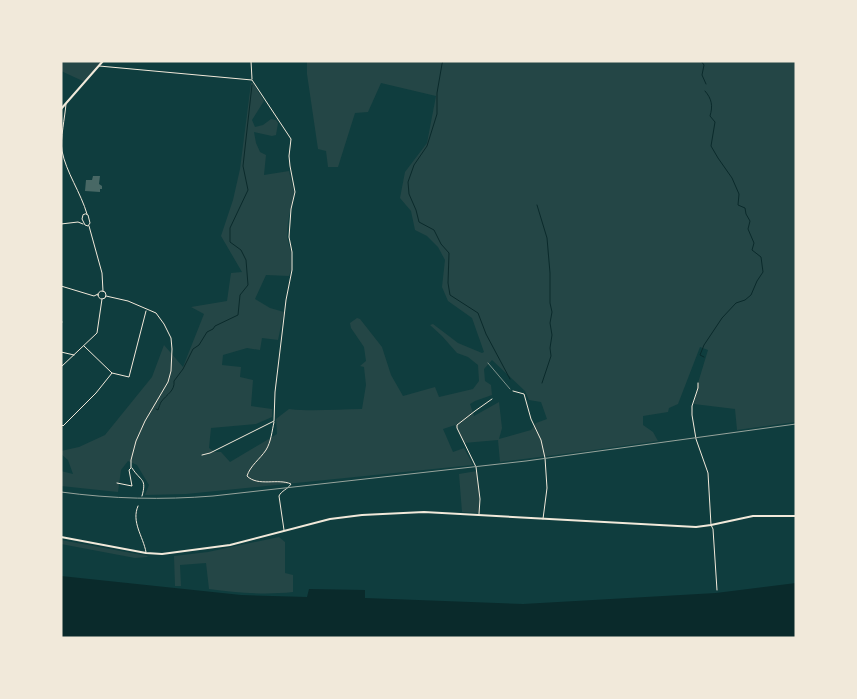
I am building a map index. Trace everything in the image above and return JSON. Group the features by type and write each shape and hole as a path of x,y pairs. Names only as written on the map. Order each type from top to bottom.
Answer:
{"main road":[{"path":"61,109 103,61"},
{"path":"61,537 146,553 162,554 230,545 330,519 362,515 424,512 696,527 753,516 796,516"}],"street":[{"path":"250,61 252,80 291,139 289,156 295,192 289,222 292,270 286,300 275,392 274,420 266,450 247,476 248,479 256,481 291,484 279,496 284,531"},
{"path":"98,66 252,80"},
{"path":"66,103 62,151 90,223 89,226 102,273 103,291 106,296 128,301 156,313 162,320 171,338 171,370 168,382 145,422 136,441 131,460 132,468 141,478 144,486 142,496"},
{"path":"78,222 86,214"},
{"path":"83,218 85,225"},
{"path":"61,224 78,222 89,226"},
{"path":"61,286 94,296 103,291"},
{"path":"98,294 102,299"},
{"path":"61,367 98,333 102,299 106,296"},
{"path":"84,346 112,373 129,377 147,310"},
{"path":"61,352 75,355"},
{"path":"61,424 63,426 112,373"},
{"path":"698,382 692,406 692,415 696,439 708,473 717,590"},
{"path":"513,392 524,394 531,419 544,450 547,488 543,519"},
{"path":"479,515 480,499 476,467 468,453 457,425 492,399"},
{"path":"202,455 274,420"},
{"path":"117,483 132,486 129,470 132,468"},
{"path":"138,506 136,518 146,553"}],"path":[{"path":"488,363 513,392"}],"shaded area":[{"path":"61,61 103,61 85,82 61,71"},
{"path":"307,61 796,61 796,422 737,430 735,409 694,404 708,350 700,347 678,404 669,408 668,412 643,416 643,425 653,432 658,441 500,462 498,440 464,443 455,425 443,429 453,452 464,448 473,465 186,494 145,495 149,485 137,465 128,461 121,470 118,492 61,486 61,471 73,474 68,460 61,454 61,451 79,447 105,435 152,377 164,345 183,367 204,314 191,307 227,301 231,273 242,272 221,236 233,200 240,169 251,83 253,83 264,101 252,120 255,127 263,125 271,119 276,120 278,123 276,135 272,136 254,132 260,152 266,155 264,175 289,171 294,192 287,237 291,252 291,270 289,276 266,275 255,299 270,308 284,312 278,340 262,338 260,350 247,348 223,355 222,365 241,367 240,377 253,380 251,406 272,409 272,417 256,424 211,428 209,448 215,452 221,452 230,462 277,434 276,419 289,409 362,409 366,385 364,367 360,366 366,361 364,347 351,328 350,323 357,318 360,319 382,347 391,375 403,396 435,387 439,397 473,389 479,381 478,365 468,357 457,353 430,325 433,324 458,343 482,353 484,352 472,318 448,301 442,287 445,260 438,247 427,236 415,230 411,211 400,198 405,172 427,143 436,96 381,83 368,112 355,113 338,167 328,167 326,151 318,149 307,74","holes":["492,360 525,391 529,400 541,402 547,419 536,423 531,430 499,439 502,428 499,402 474,416 470,404 492,395 491,385 485,381 484,369"]},
{"path":"477,471 480,499 479,513 462,512 459,474"},
{"path":"279,537 285,542 285,573 293,575 293,592 251,593 209,589 206,563 180,565 181,586 175,586 174,556 208,552"},
{"path":"61,540 148,556 135,558 61,544"},
{"path":"61,576 241,595 307,597 309,589 365,590 365,598 523,604 716,593 796,583 796,636 791,638 61,638"}],"building":[{"path":"93,176 100,176 99,184 102,186 102,189 100,189 100,192 85,191 86,180 92,180"}],"waterway":[{"path":"443,61 437,93 437,114 427,146 414,165 408,182 409,194 419,222 434,230 441,244 449,253 448,283 450,295 478,313 486,334 510,379"},
{"path":"701,61 704,65 702,75 706,84"},
{"path":"156,409 158,410 161,402 172,390 174,381 183,369 193,349 199,345 207,332 238,315 240,295 248,285 246,260 241,250 230,242 230,228 248,190 243,166 252,85"},
{"path":"704,357 700,355 704,345 722,318 736,303 745,300 751,295 763,272 761,257 752,250 754,243 748,229 750,221 745,208 738,205 739,194 732,178 711,146 715,122 710,116 711,103 705,91"},
{"path":"537,205 547,238 552,312 550,323 552,335 551,356 542,383"}],"railway":[{"path":"61,492 137,498 213,496 526,461 796,424"}]}
